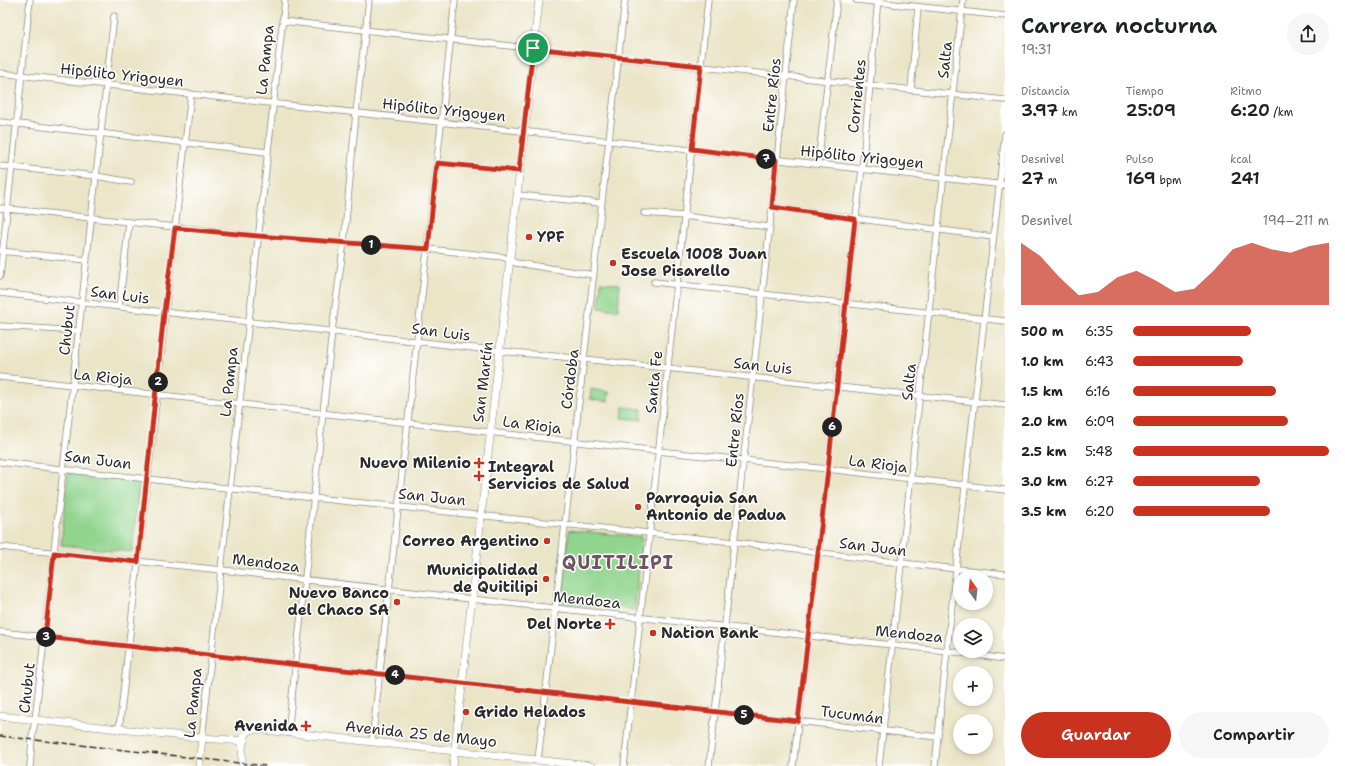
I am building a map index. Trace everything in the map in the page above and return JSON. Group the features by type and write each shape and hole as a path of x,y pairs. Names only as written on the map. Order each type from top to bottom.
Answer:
{"street":[{"path":"0,276 1,251 12,168 30,0"},
{"name":"La Pampa","path":"199,766 285,0"},
{"path":"288,733 332,331 344,242 356,113 369,0"},
{"path":"372,742 428,249 440,122 455,0"},
{"name":"San Martín","path":"453,766 539,0"},
{"name":"Córdoba","path":"538,760 625,0"},
{"name":"Santa Fe","path":"624,766 658,451 678,285 684,216 708,0"},
{"name":"Entre Ríos","path":"709,766 794,0"},
{"path":"818,164 836,0"},
{"path":"856,0 878,1 918,7 1005,16"},
{"name":"Salta","path":"879,766 954,94 963,0"},
{"name":"Corrientes","path":"793,766 828,469 845,303 862,169 878,1"},
{"path":"911,90 918,7"},
{"name":"Chubut","path":"30,766 114,16"},
{"path":"282,21 1005,100"},
{"name":"Hipólito Yrigoyen","path":"0,73 1002,184"},
{"path":"119,730 157,395 164,312 191,94"},
{"path":"0,122 267,152"},
{"path":"936,766 993,237 1002,184 1005,134"},
{"path":"437,163 519,171"},
{"path":"0,166 96,176 131,182"},
{"path":"517,195 601,203"},
{"path":"772,207 993,237"},
{"path":"0,208 175,228 428,249 503,257 516,263 594,275"},
{"path":"644,213 684,216 769,228"},
{"path":"119,307 129,223"},
{"path":"1,251 87,260"},
{"path":"654,282 1005,321"},
{"name":"San Luis","path":"0,293 500,351 1005,405"},
{"path":"0,326 79,331"},
{"name":"La Rioja","path":"0,377 1005,490"},
{"name":"San Juan","path":"0,462 64,468 314,498 398,505 734,542 901,563 1005,574"},
{"name":"Mendoza","path":"0,547 725,626 948,651 1005,659"},
{"name":"Tucumán","path":"0,632 938,737"},
{"path":"0,716 119,730 244,741 242,766"},
{"name":"Avenida 25 de Mayo","path":"244,741 244,736 249,730 256,729 591,766"}],"green space":[{"path":"601,282 620,284 618,310 599,308"},
{"path":"591,389 609,392 608,402 590,399"},
{"path":"623,407 642,409 641,420 622,418"},
{"path":"68,473 140,480 132,552 61,545"},
{"path":"569,530 642,537 635,610 562,603"}],"railway":[{"path":"0,736 266,766"}],"place":[{"name":"YPF","path":"529,237"},
{"name":"Escuela 1008 Juan Jose Pisarello","path":"613,263"},
{"name":"Nuevo Milenio","path":"479,463"},
{"name":"Integral Servicios de Salud","path":"479,476"},
{"name":"Parroquia San Antonio de Padua","path":"638,507"},
{"name":"Correo Argentino","path":"547,541"},
{"name":"Municipalidad de Quitilipi","path":"546,579"},
{"name":"Nuevo Banco del Chaco SA","path":"397,602"},
{"name":"Del Norte","path":"610,624"},
{"name":"Nation Bank","path":"653,633"},
{"name":"Grido Helados","path":"466,712"},
{"name":"Avenida","path":"306,726"}],"district":[{"name":"QUITILIPI","path":"618,562"}],"route":[{"path":"533,48 701,66 692,149 776,160 772,207 855,219 828,469 798,721 45,637 54,553 138,562 157,395 164,312 175,228 428,249 437,163 519,171 533,48"}]}
